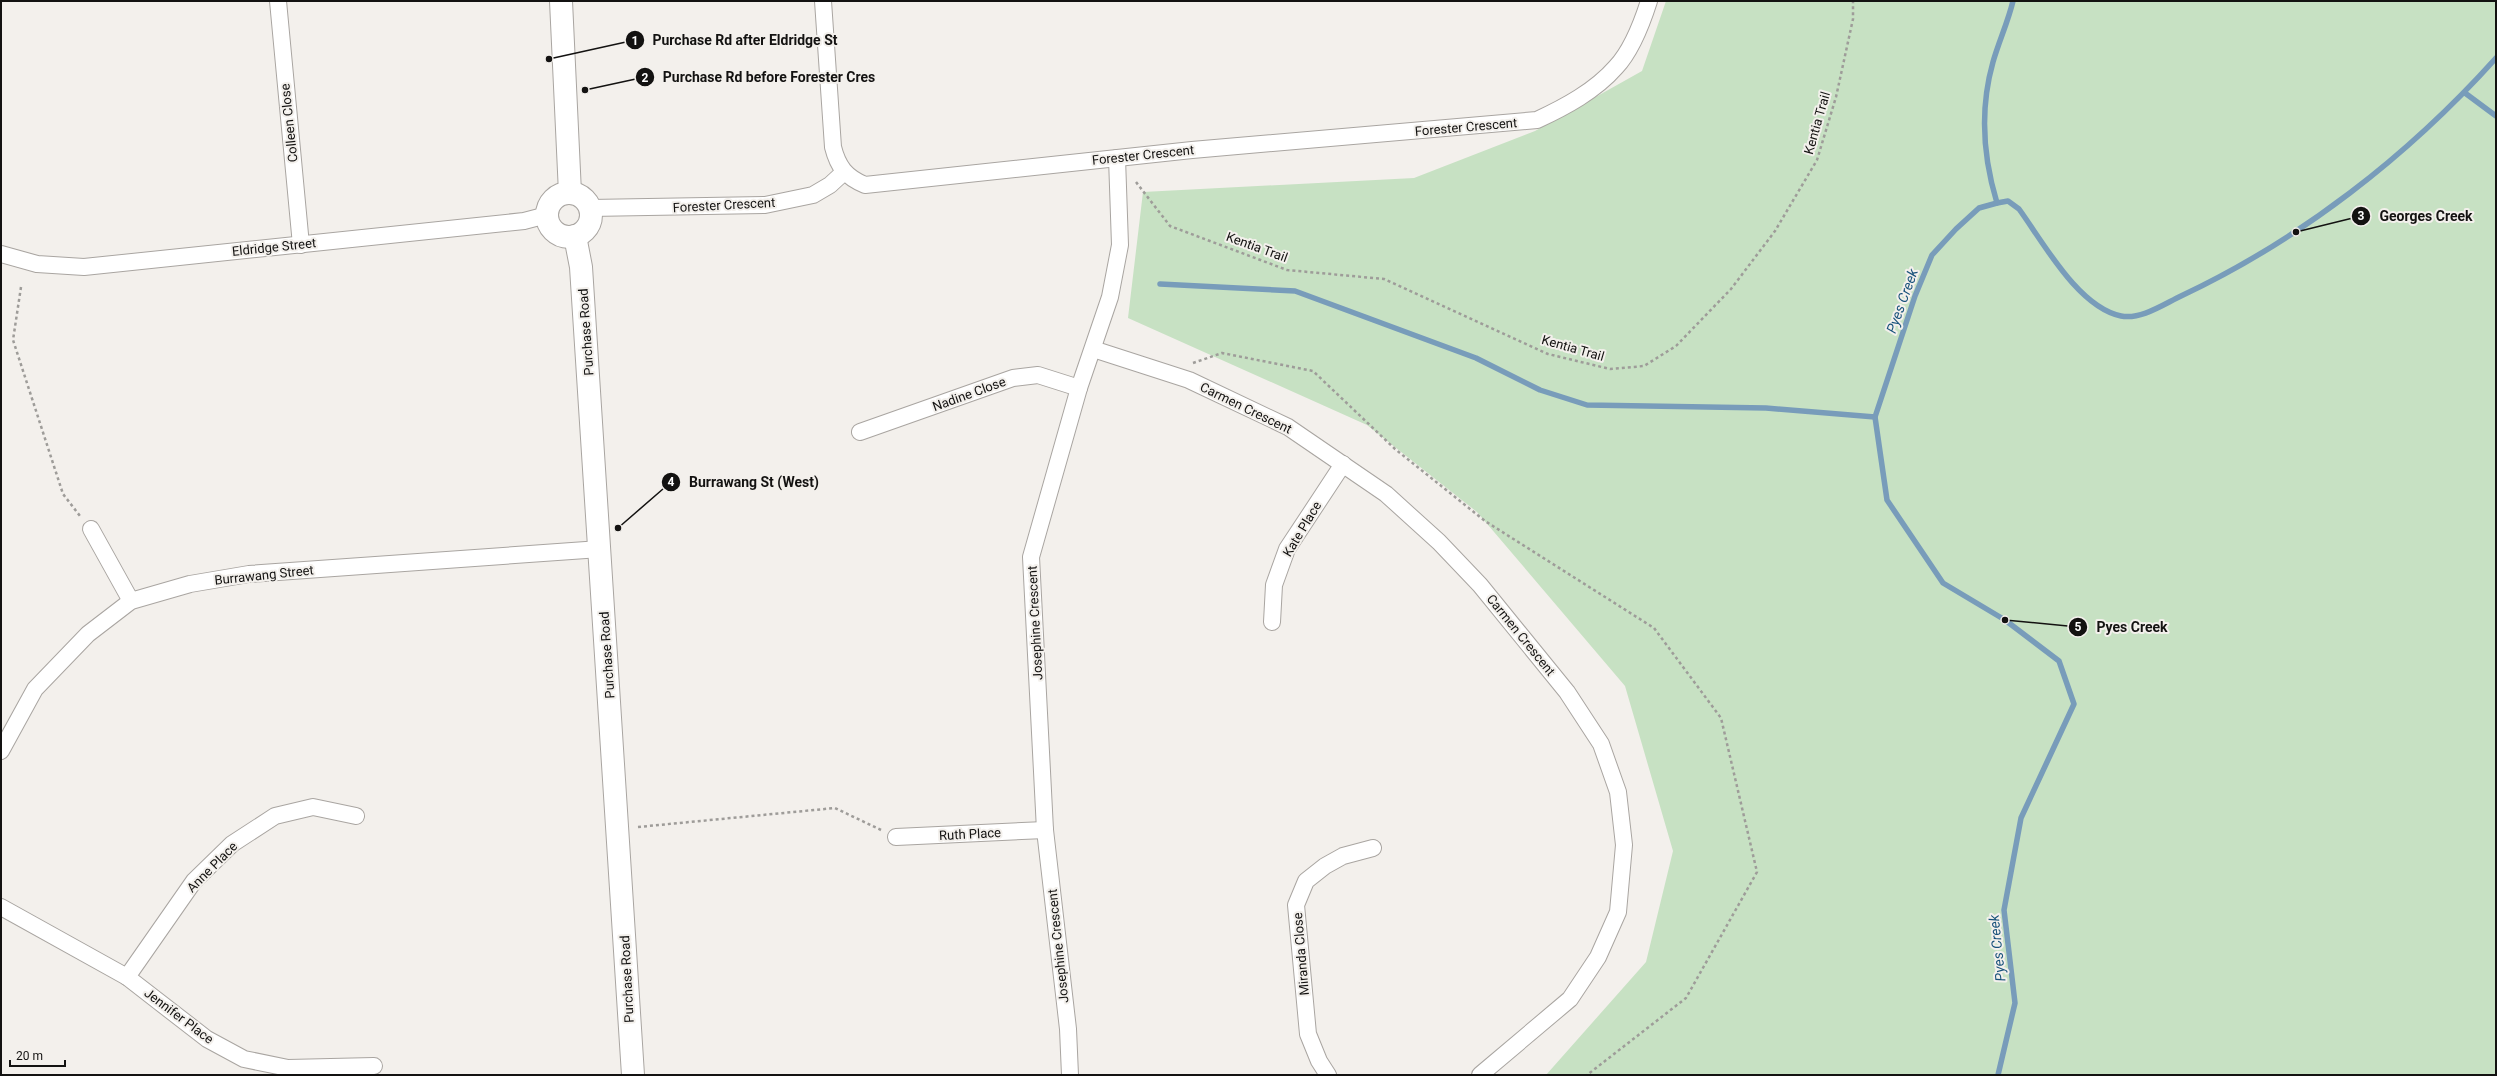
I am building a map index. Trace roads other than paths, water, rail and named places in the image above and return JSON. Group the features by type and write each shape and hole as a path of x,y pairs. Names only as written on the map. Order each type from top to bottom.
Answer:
{"main road":[{"path":"561,1 570,193"},
{"path":"570,193 583,198 590,208 590,222 582,233 569,237 556,232 548,222 547,215 548,208 557,197 570,193"},
{"name":"Purchase Road","path":"575,236 581,267 633,1075"}],"street":[{"name":"Colleen Close","path":"278,1 301,245"},
{"path":"823,1 833,147 836,160 843,173"},
{"name":"Forester Crescent","path":"590,208 765,205 813,195 830,185 843,173 865,185 884,184 1116,158 1537,120 1573,103 1617,67 1640,27 1649,1"},
{"name":"Josephine Crescent","path":"1070,1075 1068,1029 1045,830 1031,557 1079,388 1110,297 1120,245 1116,158"},
{"name":"Eldridge Street","path":"1,254 38,264 84,267 524,221 547,215"},
{"name":"Carmen Crescent","path":"1093,350 1189,380 1288,427 1386,494 1439,542 1480,585 1567,692 1602,744 1618,792 1624,845 1618,912 1598,957 1570,999 1480,1075"},
{"name":"Nadine Close","path":"860,432 1013,378 1038,375 1079,388"},
{"name":"Kate Place","path":"1272,622 1274,585 1287,549 1343,464"},
{"path":"91,529 131,601"},
{"name":"Burrawang Street","path":"1,751 35,689 88,634 131,601 190,584 249,574 600,549"},
{"name":"Anne Place","path":"127,977 194,881 232,844 275,816 313,807 356,816"},
{"name":"Ruth Place","path":"896,837 1045,830"},
{"name":"Miranda Close","path":"1328,1075 1319,1061 1308,1034 1296,905 1306,881 1325,866 1343,856 1373,848"},
{"name":"Jennifer Place","path":"1,907 127,977 207,1039 244,1059 288,1068 374,1066"}],"waterway":[{"name":"Pyes Creek","path":"1998,1075 2015,1003 2004,910 2021,818 2074,704 2059,661 2005,620 1943,583 1887,500 1875,417 1915,296 1932,255 1956,229 1979,208 1997,203 1992,186 1986,150 1986,97 1993,62 2013,1"},
{"path":"1997,203 2008,201 2019,209 2063,272 2090,300 2105,310 2121,316 2129,317 2144,314 2225,274 2268,249 2310,222 2350,193 2389,162 2426,129 2496,58"},
{"path":"2465,93 2496,116"},
{"path":"1160,284 1295,291 1476,358 1540,390 1587,405 1766,408 1875,417"}],"place":[{"name":"Purchase Rd after Eldridge St","path":"549,59"},
{"name":"Purchase Rd before Forester Cres","path":"585,90"},
{"name":"Georges Creek","path":"2296,232"},
{"name":"Burrawang St (West)","path":"618,528"},
{"name":"Pyes Creek","path":"2005,620"}]}
